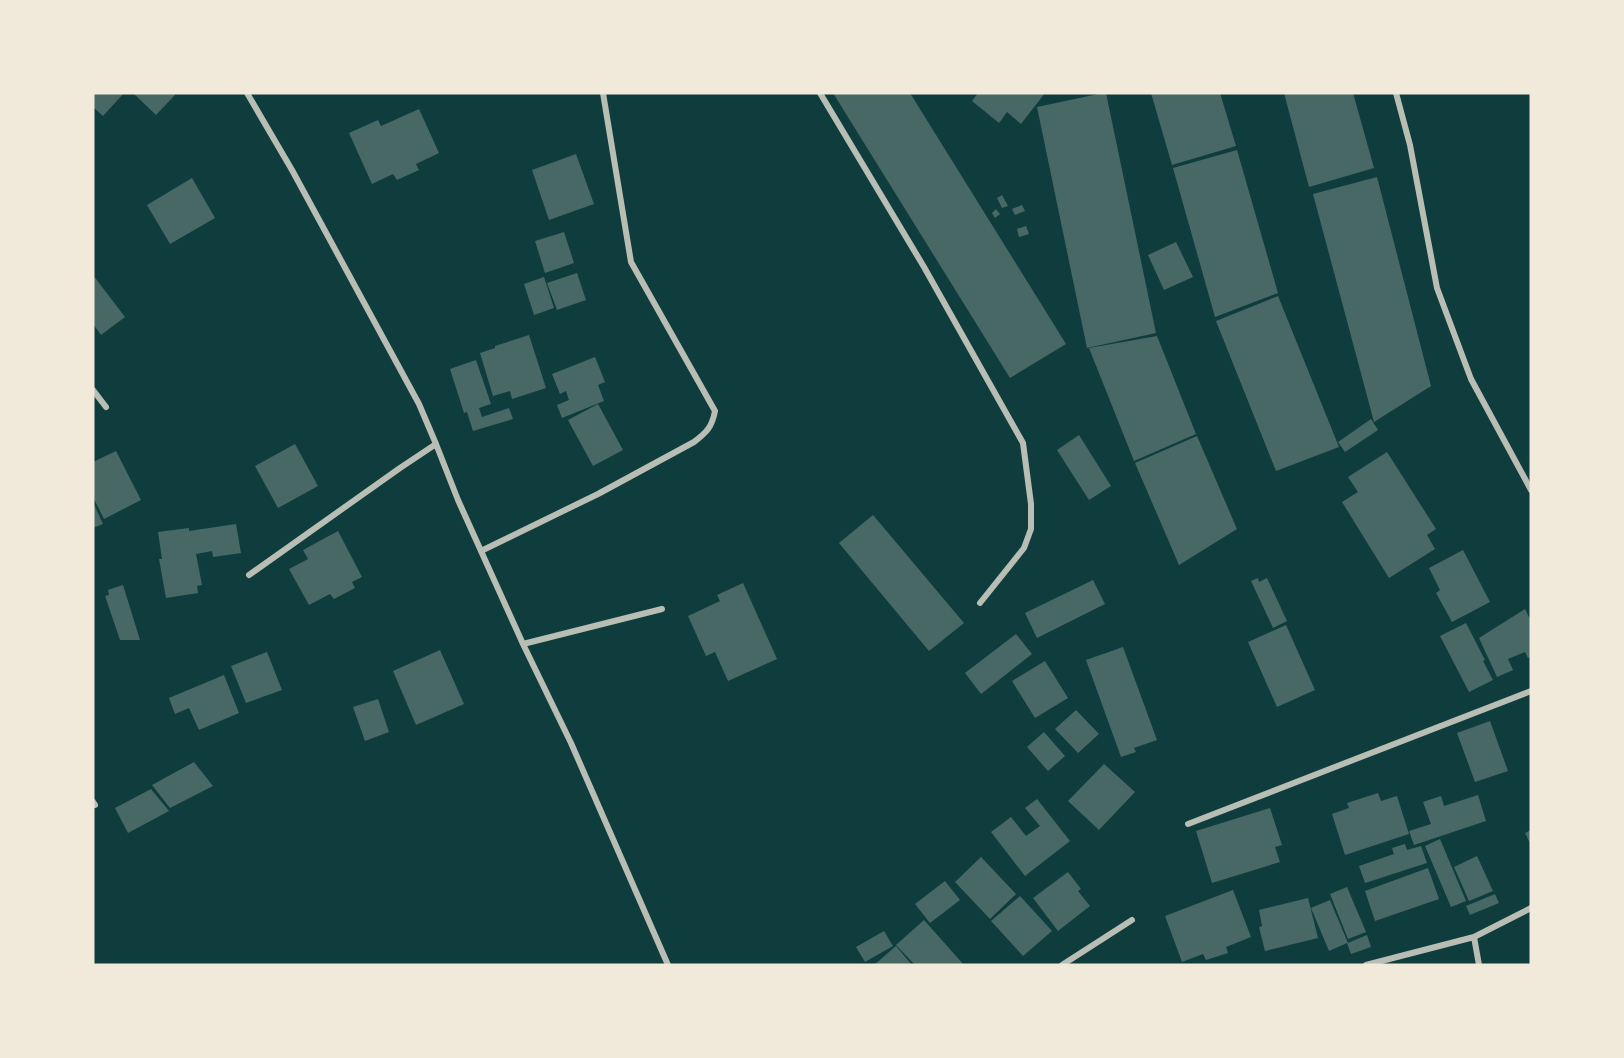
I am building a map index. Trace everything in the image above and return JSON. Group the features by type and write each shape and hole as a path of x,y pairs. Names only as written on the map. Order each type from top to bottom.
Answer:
{"street":[{"path":"247,93 292,170 419,404 481,550 523,644 571,742 668,965"},
{"path":"481,550 598,494 694,442 705,434 713,423 715,411 631,262 603,93"},
{"path":"820,93 930,277 1023,443 1031,504 1031,529 1024,548 980,603"},
{"path":"1396,93 1410,145 1437,288 1471,379 1531,490"},
{"path":"93,390 106,407"},
{"path":"249,575 436,444"},
{"path":"523,644 662,609"},
{"path":"1188,824 1531,691"},
{"path":"1366,965 1474,937 1531,908"},
{"path":"1062,965 1132,920"},
{"path":"1474,937 1479,965"}],"building":[{"path":"93,93 124,93 103,116 93,107"},
{"path":"133,93 173,93 175,95 156,115"},
{"path":"833,93 910,93 1066,344 1010,378"},
{"path":"978,93 1045,93 1021,124 1007,112 999,123 972,101"},
{"path":"1106,93 1156,333 1087,348 1037,107"},
{"path":"1151,93 1220,93 1236,146 1172,165"},
{"path":"1284,93 1353,93 1374,168 1309,187"},
{"path":"419,109 439,153 416,164 419,170 397,180 393,174 372,184 349,133 378,120 381,126"},
{"path":"1237,150 1278,293 1215,317 1173,168"},
{"path":"576,154 594,204 549,220 532,170"},
{"path":"1377,177 1431,386 1374,422 1313,194"},
{"path":"192,178 215,218 170,244 147,205"},
{"path":"1002,195 1008,206 1002,208 997,198"},
{"path":"1022,205 1025,211 1015,215 1012,209"},
{"path":"996,209 1000,214 995,218 992,213"},
{"path":"1026,226 1029,234 1019,237 1017,229"},
{"path":"564,232 574,263 545,273 535,241"},
{"path":"1176,242 1193,277 1164,290 1148,255"},
{"path":"577,273 586,300 557,310 547,283"},
{"path":"93,275 125,317 101,335 93,324"},
{"path":"544,277 554,308 534,315 524,284"},
{"path":"1278,296 1339,447 1276,471 1216,321"},
{"path":"529,335 546,388 512,399 510,391 493,396 480,353"},
{"path":"1157,336 1196,434 1134,461 1089,348"},
{"path":"595,357 605,382 598,385 604,401 562,418 557,405 569,400 566,391 560,394 552,374"},
{"path":"476,360 491,404 479,408 482,417 509,408 513,419 473,431 467,412 464,413 450,369"},
{"path":"598,404 623,450 593,466 568,420"},
{"path":"1371,419 1378,430 1345,452 1338,442"},
{"path":"1079,435 1111,486 1089,500 1057,450"},
{"path":"1197,436 1237,529 1179,565 1135,463"},
{"path":"295,444 318,486 278,508 255,466"},
{"path":"116,451 141,500 104,519 93,497 93,462"},
{"path":"1387,452 1436,529 1427,535 1435,549 1389,578 1342,502 1358,492 1348,477"},
{"path":"93,502 103,524 93,528"},
{"path":"873,515 964,623 929,651 839,543"},
{"path":"236,524 241,553 213,557 212,551 196,554 202,585 197,586 198,593 166,598 159,559 162,559 158,532 189,528 189,531"},
{"path":"338,531 362,577 352,582 355,588 334,599 330,594 309,605 289,569 308,559 303,550"},
{"path":"1463,550 1490,602 1452,622 1436,593 1440,590 1429,568"},
{"path":"1258,578 1259,582 1267,578 1287,621 1273,628 1251,581"},
{"path":"1093,580 1105,604 1037,638 1025,613"},
{"path":"743,583 777,659 728,681 715,652 706,656 688,616 720,601 717,595"},
{"path":"123,585 140,640 120,640 105,596 109,595 108,590"},
{"path":"1525,609 1531,621 1531,657 1528,658 1525,652 1508,659 1513,670 1497,677 1479,638"},
{"path":"1466,623 1493,680 1469,692 1440,636"},
{"path":"1286,625 1315,690 1277,707 1248,642"},
{"path":"1016,634 1032,654 981,694 965,673"},
{"path":"1123,647 1157,740 1134,748 1136,752 1121,757 1086,660"},
{"path":"440,650 464,704 416,725 393,671"},
{"path":"267,652 282,690 246,703 231,666"},
{"path":"1045,661 1068,698 1035,718 1012,681"},
{"path":"224,675 239,713 199,730 189,708 175,714 169,698"},
{"path":"378,699 389,732 365,741 353,707"},
{"path":"1076,710 1099,734 1078,753 1055,729"},
{"path":"1490,721 1508,771 1475,782 1457,733"},
{"path":"1044,732 1065,756 1048,771 1027,747"},
{"path":"194,762 213,786 170,808 152,785"},
{"path":"1104,764 1135,792 1099,830 1068,801"},
{"path":"151,789 169,811 128,833 115,808"},
{"path":"1378,793 1381,801 1397,796 1409,834 1345,855 1332,814 1349,808 1347,803"},
{"path":"1478,795 1486,821 1414,845 1409,831 1431,824 1423,802 1441,796 1444,806"},
{"path":"1037,799 1070,841 1025,876 991,832 1011,817 1026,836 1040,826 1025,808"},
{"path":"1270,808 1282,845 1275,847 1280,862 1212,883 1196,831"},
{"path":"1531,830 1531,845 1525,833"},
{"path":"1440,839 1466,901 1451,907 1425,846"},
{"path":"1405,844 1407,850 1421,846 1427,863 1365,883 1359,866 1394,854 1392,848"},
{"path":"1477,856 1493,891 1469,901 1454,867"},
{"path":"981,857 1016,894 990,919 955,882"},
{"path":"1428,868 1439,899 1375,921 1365,891"},
{"path":"1068,872 1081,889 1078,891 1090,906 1058,931 1033,898"},
{"path":"945,881 960,900 930,923 915,904"},
{"path":"1347,887 1366,932 1348,939 1330,894"},
{"path":"1233,890 1251,937 1226,947 1228,953 1206,960 1203,954 1182,962 1165,916"},
{"path":"1495,894 1499,903 1470,915 1466,906"},
{"path":"1020,896 1052,931 1023,956 991,921"},
{"path":"1308,898 1318,938 1265,951 1259,927 1262,926 1259,910"},
{"path":"1330,900 1348,943 1367,935 1371,947 1351,954 1347,943 1329,951 1311,908"},
{"path":"924,920 964,965 915,965 896,945"},
{"path":"884,931 893,946 865,962 856,947"},
{"path":"896,946 912,965 874,965"}]}
